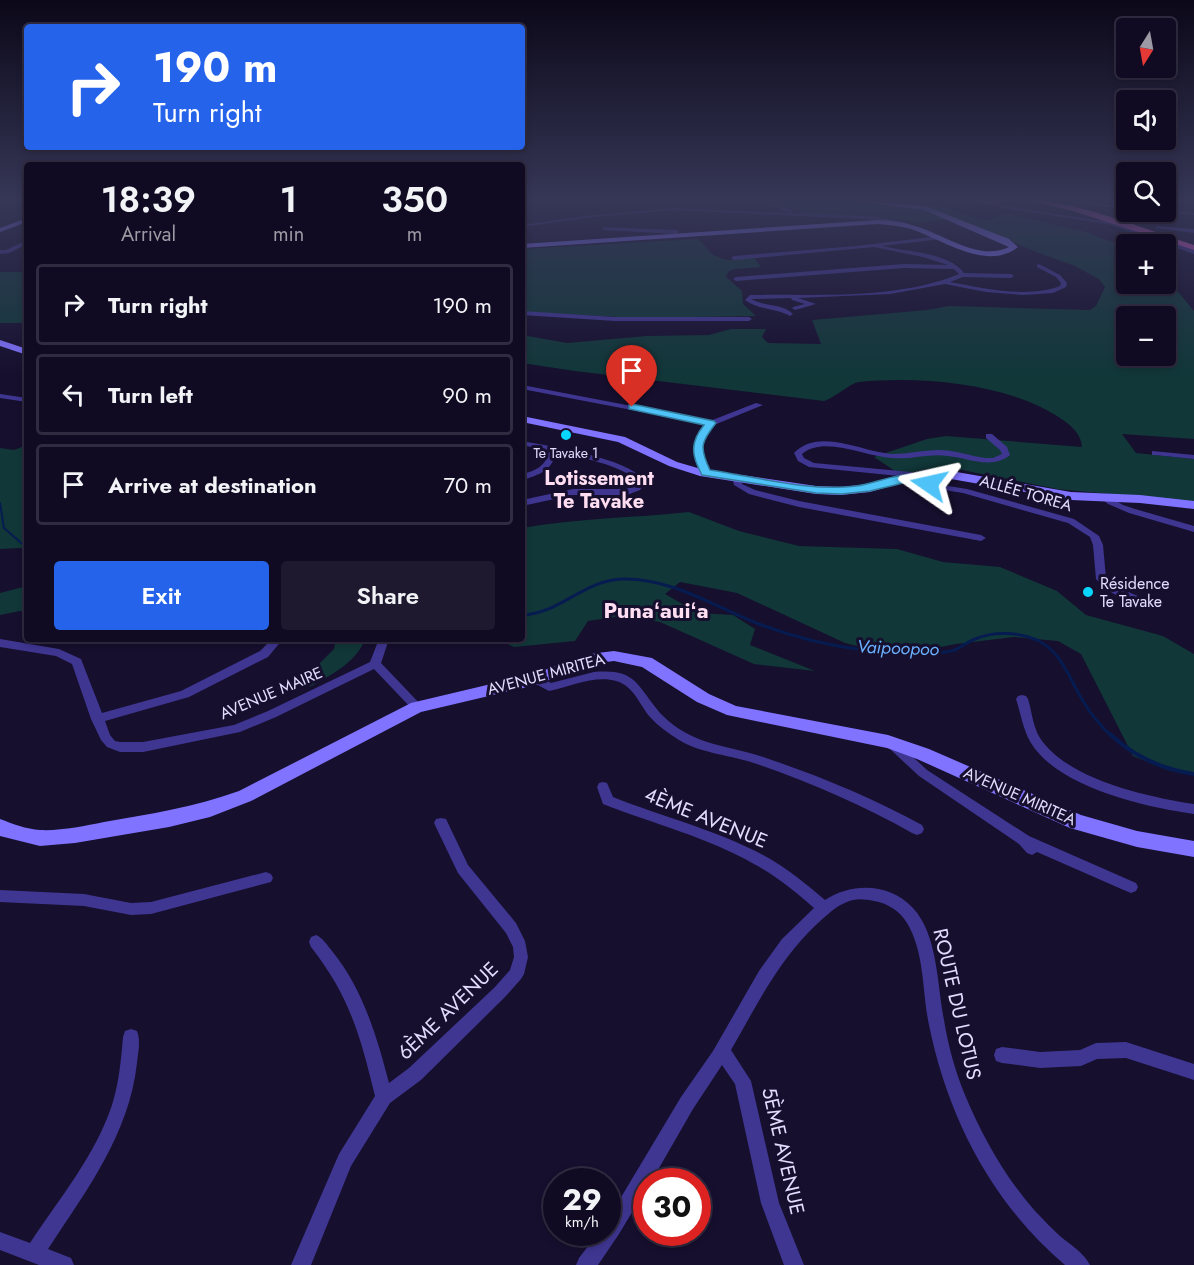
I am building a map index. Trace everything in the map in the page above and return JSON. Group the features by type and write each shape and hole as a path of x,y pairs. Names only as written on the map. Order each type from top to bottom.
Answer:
{"main road":[{"path":"0,343 24,351"},
{"path":"525,419 621,439 673,464 705,472 816,490 842,491 870,488 900,479 951,475 974,477 1071,496 1194,505"},
{"name":"AVENUE MIRITEA","path":"0,827 10,832 40,838 75,835 169,819 210,809 244,796 417,707 536,679 596,658 630,657 646,662 703,698 733,711 888,742 934,758 1068,819 1137,839 1194,849"}],"street":[{"path":"934,259 957,267 962,275"},
{"path":"736,279 909,266 957,267"},
{"path":"961,294 1051,292 1064,285 1061,279 1039,266"},
{"path":"773,282 772,280 788,275"},
{"path":"790,314 785,310 754,304 748,300 750,297 914,289 962,275 1011,276"},
{"path":"902,282 914,289"},
{"path":"944,282 973,289 1007,291 1016,294"},
{"path":"1002,282 1007,291"},
{"path":"879,284 886,292"},
{"path":"853,285 861,293"},
{"path":"1025,285 1033,292"},
{"path":"822,286 829,294"},
{"path":"780,296 813,304 795,308"},
{"path":"525,313 585,318 749,319"},
{"path":"525,388 711,423"},
{"path":"0,396 24,400"},
{"path":"705,472 698,455 700,435 711,423 759,405"},
{"path":"918,477 902,473 818,466 801,459 798,453 804,447 821,444 894,456 935,452 989,460 1006,455 1004,449 988,436"},
{"path":"525,443 553,448 634,473 641,478 641,485 627,492 573,492 525,502"},
{"path":"525,476 547,467 551,461 553,448"},
{"path":"1155,453 1194,457"},
{"path":"736,477 738,485 752,492 833,511 966,533 981,538"},
{"name":"ALLÉE TOREA","path":"918,477 934,486 1044,513 1083,526 1096,540 1099,567 1104,583 1120,593 1151,605"},
{"path":"1105,497 1116,507 1160,517 1194,529"},
{"name":"AVENUE MAIRE","path":"97,718 185,694 264,654 275,642"},
{"path":"383,642 375,664 417,707"},
{"name":"AVENUE MAIRE","path":"0,643 58,653 74,659 82,672 105,737 119,747 143,747 236,729 375,664"},
{"path":"536,679 549,687 589,677 619,677 636,687 652,711 673,730 689,740 762,761 807,778 870,804 917,829"},
{"path":"1022,699 1038,744 1068,769 1089,781 1155,804 1194,809"},
{"path":"888,742 899,749 923,773 1028,845 1054,851 1131,887"},
{"name":"4ÈME AVENUE","path":"603,787 608,800 731,846 758,859 792,880 825,908"},
{"name":"6ÈME AVENUE","path":"384,1097 415,1074 500,992 516,974 521,957 520,946 512,928 463,869 441,823"},
{"path":"0,896 84,900 131,909 151,908 266,878"},
{"name":"ROUTE DU LOTUS","path":"586,1265 628,1205 685,1105 722,1051 747,1003 777,955 825,908 850,894 874,894 896,902 905,908 912,918 923,946 936,1020 950,1080 975,1140 1029,1217 1080,1265"},
{"path":"301,1265 345,1160 384,1097 365,1022 334,962 316,942"},
{"path":"35,1252 100,1151 111,1129 128,1074 131,1037"},
{"path":"1002,1055 1040,1060 1081,1058 1096,1051 1126,1050 1194,1072"},
{"name":"5ÈME AVENUE","path":"722,1051 743,1082 770,1203 794,1265"},
{"path":"0,1240 63,1265"}],"green space":[{"path":"525,259 755,259 761,267 734,269 728,272 726,277 742,291 743,304 756,316 638,318 525,312"},
{"path":"1056,259 1116,259 1116,294 1176,294 1176,289 1194,311 1194,439 1122,434 1136,453 1194,459 1194,502 1057,489 957,469 927,469 901,475 874,457 927,439 946,436 1082,447 1077,433 1057,416 1036,405 987,389 935,381 883,380 852,384 824,401 525,363 525,336 567,343 647,336 709,335 731,329 766,329 762,337 768,343 821,344 812,320 949,306 1090,310 1096,306 1105,287 1099,279"},
{"path":"0,272 24,272 24,323 0,323"},
{"path":"24,446 24,550 0,549 0,448 14,450"},
{"path":"689,512 739,531 799,546 897,549 943,562 1000,567 1057,591 1086,615 1163,636 1194,654 1194,775 1167,770 1133,756 1081,654 1058,641 1014,637 956,644 916,652 873,650 845,643 737,593 680,582 665,594 698,613 733,615 755,629 750,645 815,671 754,664 660,622 622,616 588,621 575,641 514,647 503,642 525,642 525,528 584,520"},
{"path":"24,587 24,612 0,615 0,593"},
{"path":"335,642 364,642 356,655 349,661 310,687 305,678 334,649"}],"waterway":[{"name":"Vaipoopoo","path":"0,503 4,528 24,545"},
{"name":"Vaipoopoo","path":"525,615 548,609 596,585 623,579 659,583 676,588 772,629 852,648 897,653 941,653 955,650 982,636 1022,635 1037,640 1053,652 1091,713 1111,736"},
{"name":"Vaipoopoo","path":"1110,734 1149,761 1170,769 1194,774"}],"place":[{"name":"Te Tavake 1","path":"566,435"},
{"name":"Résidence Te Tavake","path":"1088,592"}],"district":[{"name":"Lotissement Te Tavake","path":"599,490"},
{"name":"Punaʻauiʻa","path":"656,610"}],"route":[{"path":"632,407 711,423 700,435 697,447 705,472 816,490 842,491 870,488 900,479 918,477 929,484"}]}
